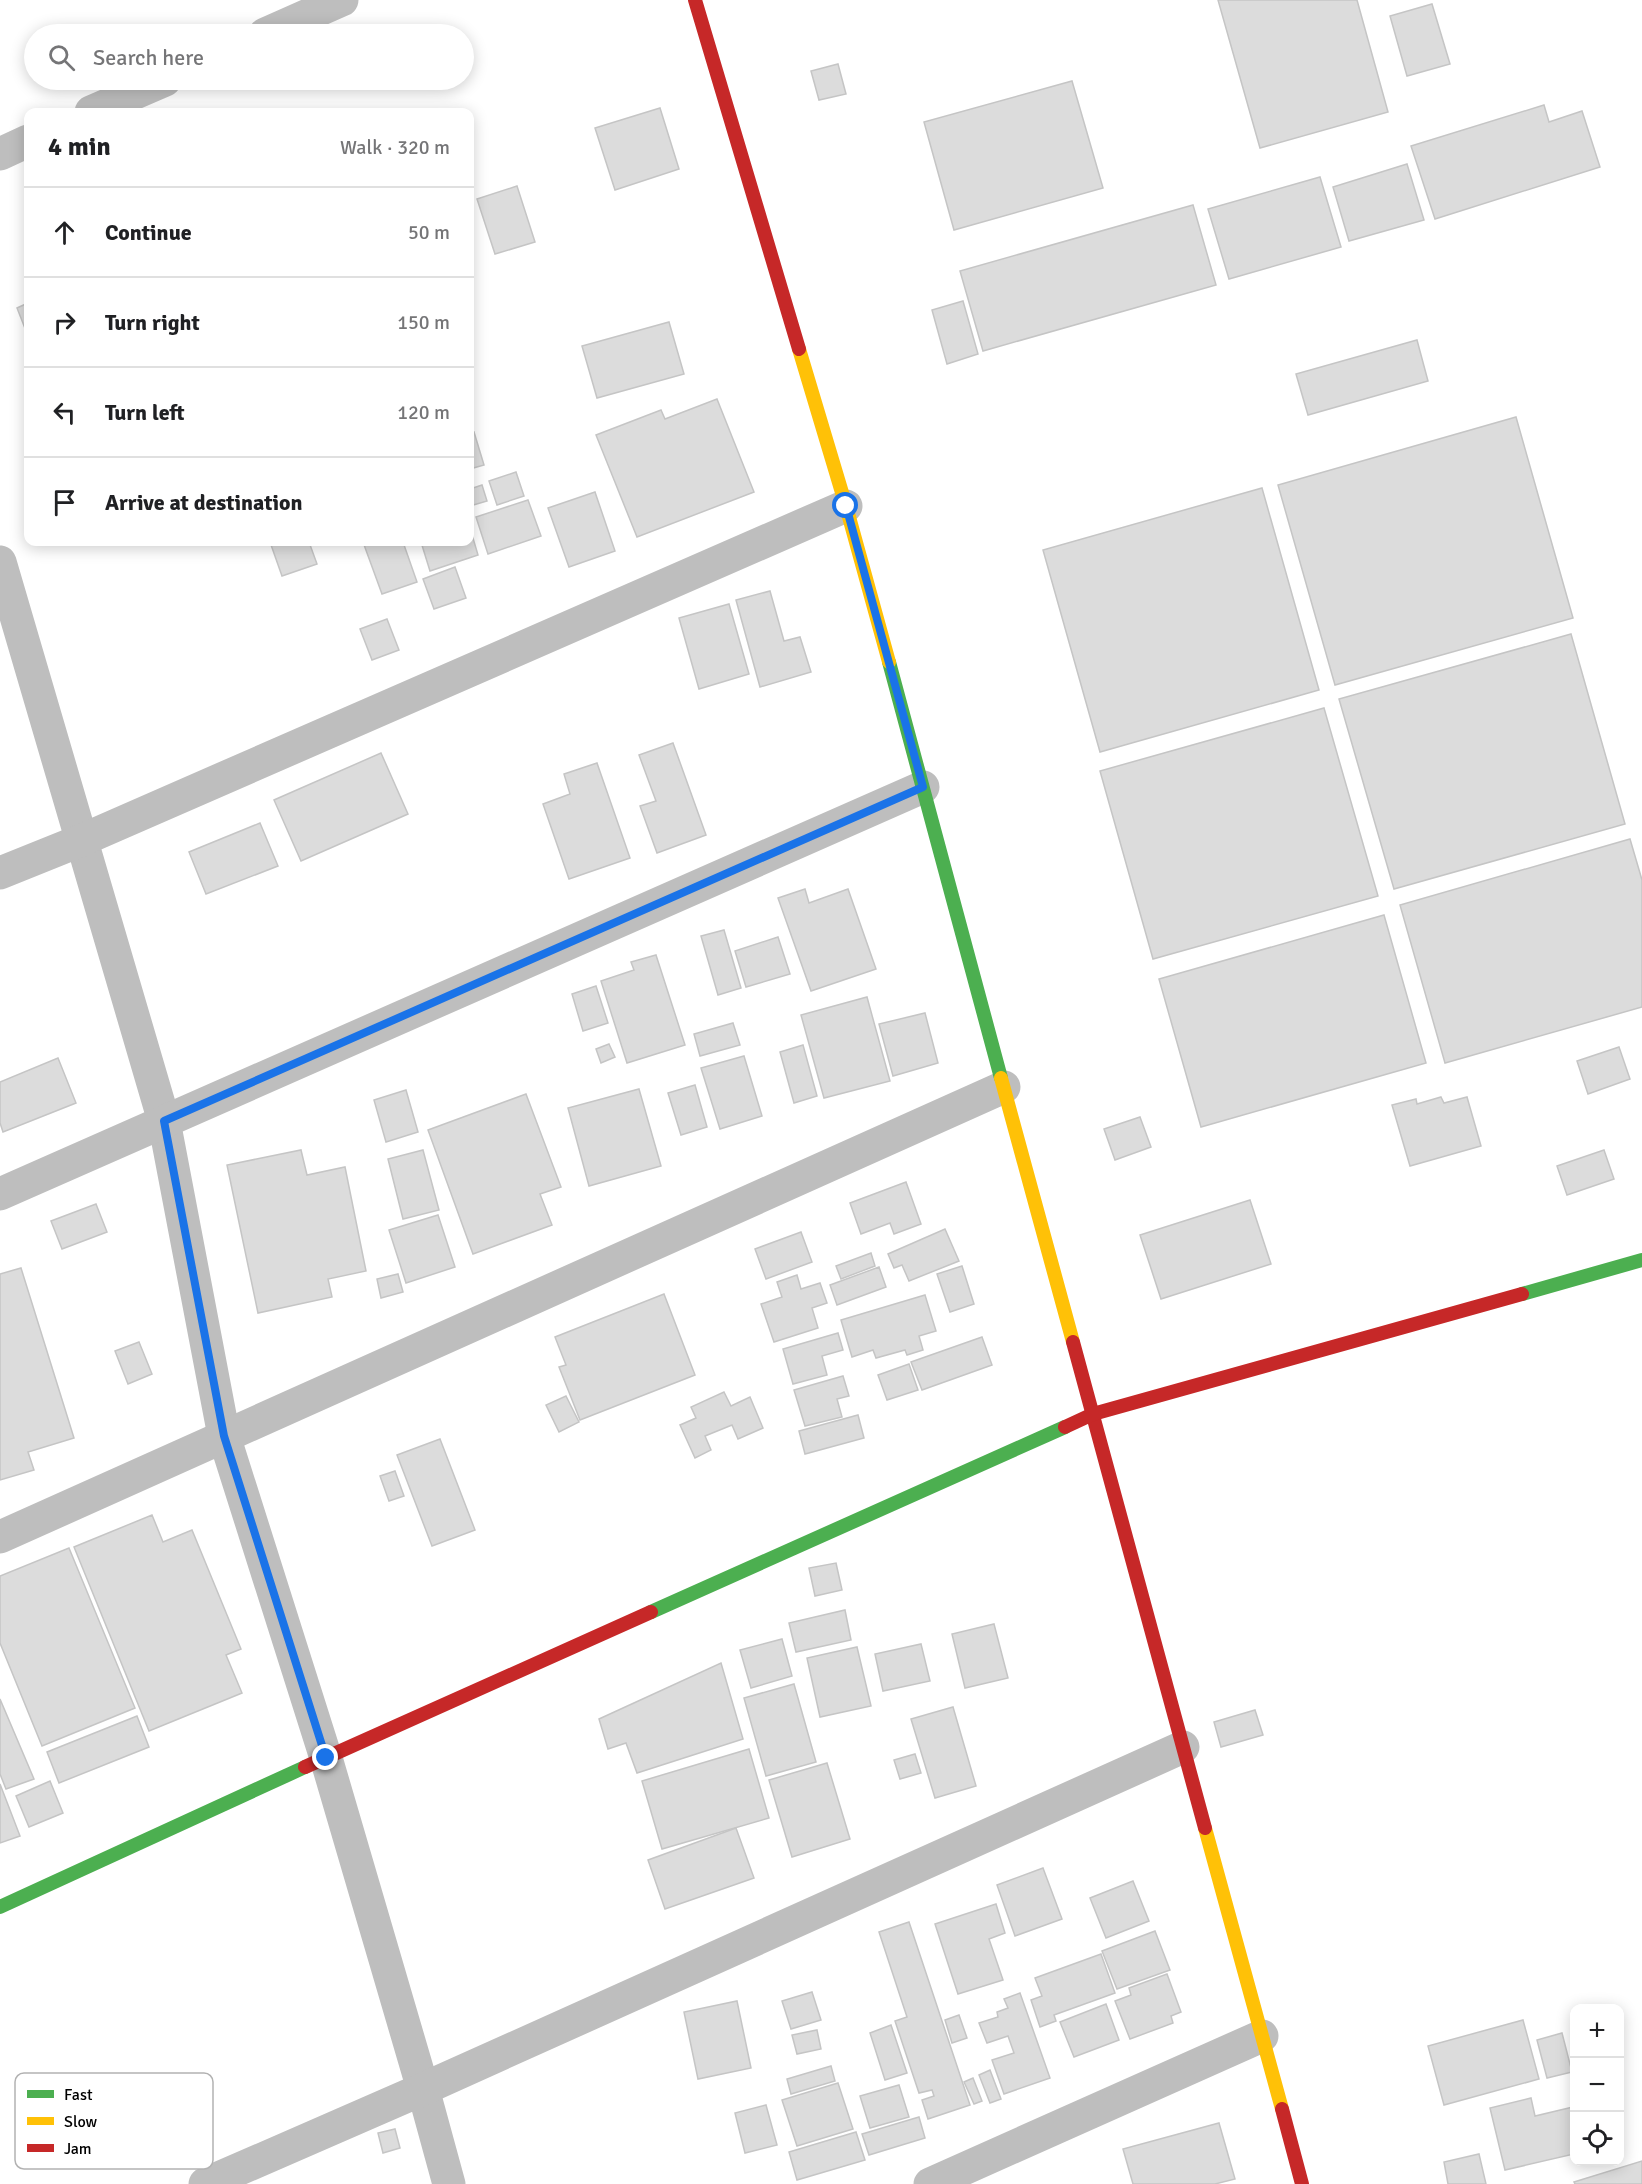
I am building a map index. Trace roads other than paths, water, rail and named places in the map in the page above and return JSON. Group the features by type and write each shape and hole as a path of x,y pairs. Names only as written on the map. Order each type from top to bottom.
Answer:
{"street":[{"path":"288,24 342,0"},
{"path":"695,0 846,506 1302,2184"},
{"path":"100,108 142,90"},
{"path":"0,154 24,143"},
{"path":"0,873 82,840 846,506"},
{"path":"0,561 164,1121 224,1436 326,1758 449,2184"},
{"path":"0,1194 923,787"},
{"path":"0,1536 1004,1087"},
{"path":"0,1907 1093,1414 1642,1260"},
{"path":"205,2184 423,2089 1183,1747"},
{"path":"930,2184 1262,2036"}]}
